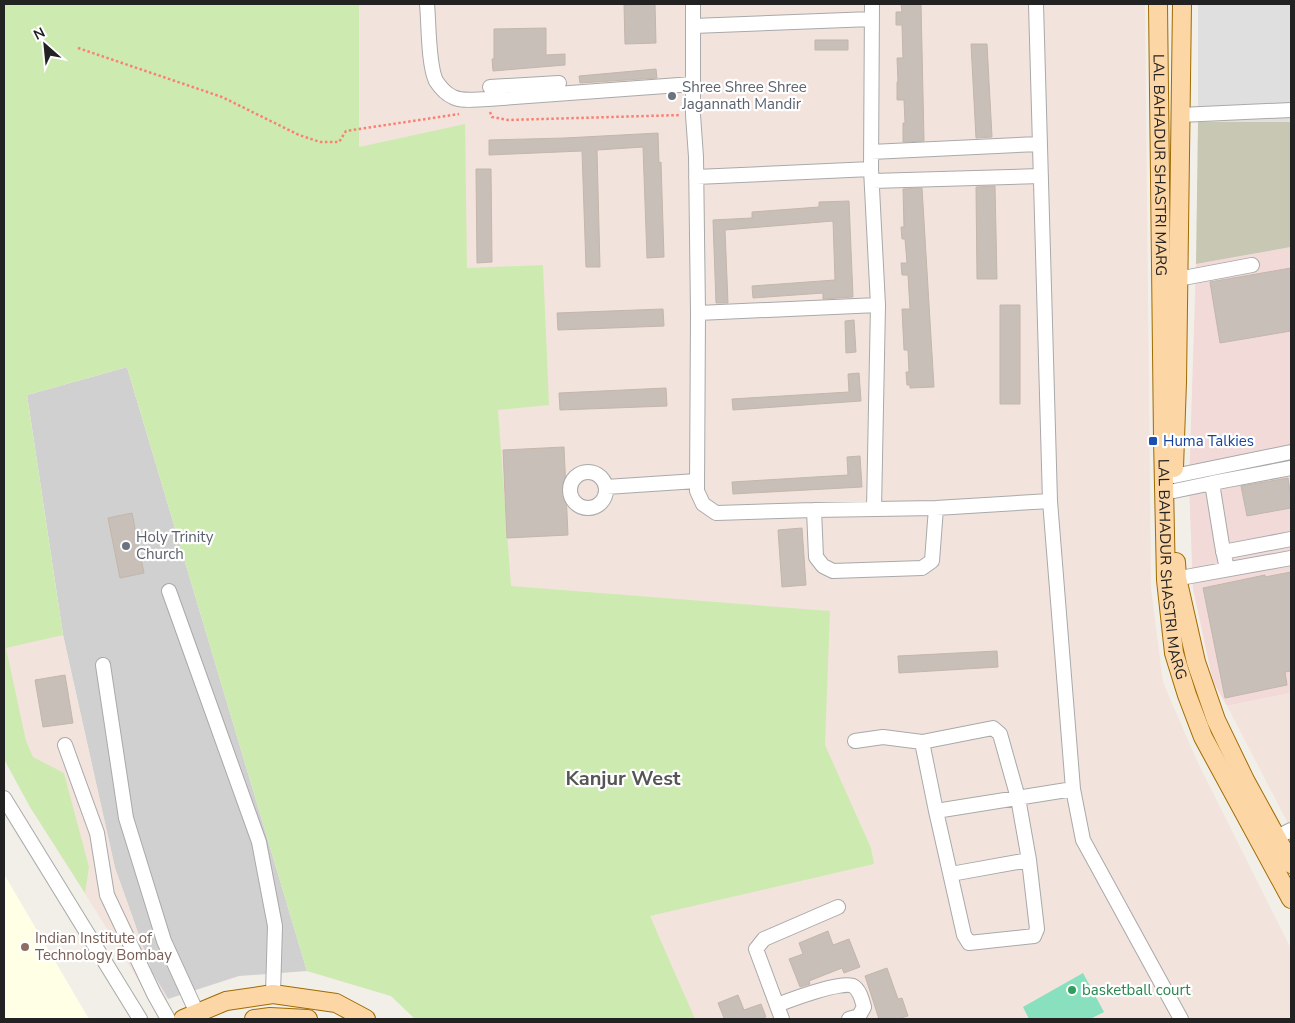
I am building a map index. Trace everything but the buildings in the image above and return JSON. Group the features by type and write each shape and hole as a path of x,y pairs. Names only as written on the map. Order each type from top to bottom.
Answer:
{"main road":[{"name":"LAL BAHADUR SHASTRI MARG","path":"1158,4 1163,381 1162,439 1174,653 1187,696 1203,737 1291,899"},
{"name":"LAL BAHADUR SHASTRI MARG","path":"1182,4 1174,542 1171,579 1216,720 1245,780 1284,834 1291,864"},
{"path":"190,1016 226,1001 273,994 336,1003 366,1019"},
{"path":"254,1019 270,1017 308,1019"}],"street":[{"path":"427,4 432,66 437,82 452,97 462,100 489,93 549,87 693,84"},
{"path":"693,4 693,115 696,157 698,313 697,491 703,504 716,513 936,508 1050,501"},
{"path":"872,4 871,175 878,305 874,509"},
{"path":"1036,4 1050,501 1073,790 1083,840 1181,1019"},
{"path":"693,26 872,19"},
{"path":"1180,115 1291,110"},
{"path":"872,152 1039,144"},
{"path":"696,178 871,175 1041,176"},
{"path":"1178,279 1252,265"},
{"path":"698,313 878,305"},
{"path":"1174,484 1291,452"},
{"path":"1174,484 1212,483 1291,468"},
{"path":"606,488 697,481"},
{"path":"1212,483 1227,569"},
{"path":"814,510 816,557 823,566 833,571 922,568 932,562 936,508"},
{"path":"1223,552 1291,539"},
{"path":"1171,579 1291,558"},
{"path":"169,591 259,842 274,926 273,994"},
{"path":"103,665 126,818 164,942 190,1016"},
{"path":"855,741 883,737 922,742 993,728 1000,734 1018,798 1029,860 1036,929 1034,936 969,943 964,934 922,742"},
{"path":"65,745 97,833 107,895 154,994 168,1019"},
{"path":"936,811 1073,790"},
{"path":"4,798 140,1019"},
{"path":"951,874 1029,860"},
{"path":"782,1019 756,949 764,939 838,907"},
{"path":"777,1005 839,985 851,985 856,988 862,998 864,1007 859,1016 849,1019"}],"path":[{"path":"78,48 222,97 299,135 320,142 339,142 346,131 460,114"},
{"path":"489,93 488,109 492,116 508,120 693,115"}],"shaded area":[{"path":"4,4 1145,4 1151,588 1163,682 1197,761 1291,949 1291,1019 415,1019 391,996 307,971 127,367 27,395 63,635 115,868 152,972 168,999 153,1005 30,807 4,759"},
{"path":"1198,4 1291,4 1291,122 1198,122"},
{"path":"1198,122 1291,122 1291,247 1196,264"},
{"path":"1291,247 1291,693 1227,706 1213,682 1193,589 1189,485 1196,264"},
{"name":"Holy Trinity Church","path":"127,367 307,971 239,976 168,999 152,972 115,868 63,635 27,395"},
{"path":"1291,693 1291,829 1227,706"},
{"name":"Indian Institute of Technology Bombay","path":"4,874 89,1019 4,1019"}],"green space":[{"path":"4,4 359,4 359,147 465,124 467,268 543,265 549,405 498,410 511,586 830,611 825,745 871,848 874,864 650,916 695,1019 415,1019 391,996 307,971 127,367 27,395 63,635 6,648 26,741 33,757 64,773 89,867 85,893 30,807 4,759"},
{"name":"basketball court","path":"1083,973 1104,1012 1090,1019 1029,1019 1023,1007"}],"place":[{"name":"Shree Shree Shree Jagannath Mandir","path":"672,96"},
{"name":"Huma Talkies","path":"1153,441"},
{"name":"Holy Trinity Church","path":"126,546"},
{"name":"Indian Institute of Technology Bombay","path":"25,947"},
{"name":"basketball court","path":"1072,990"}],"district":[{"name":"Kanjur West","path":"623,778"}]}
